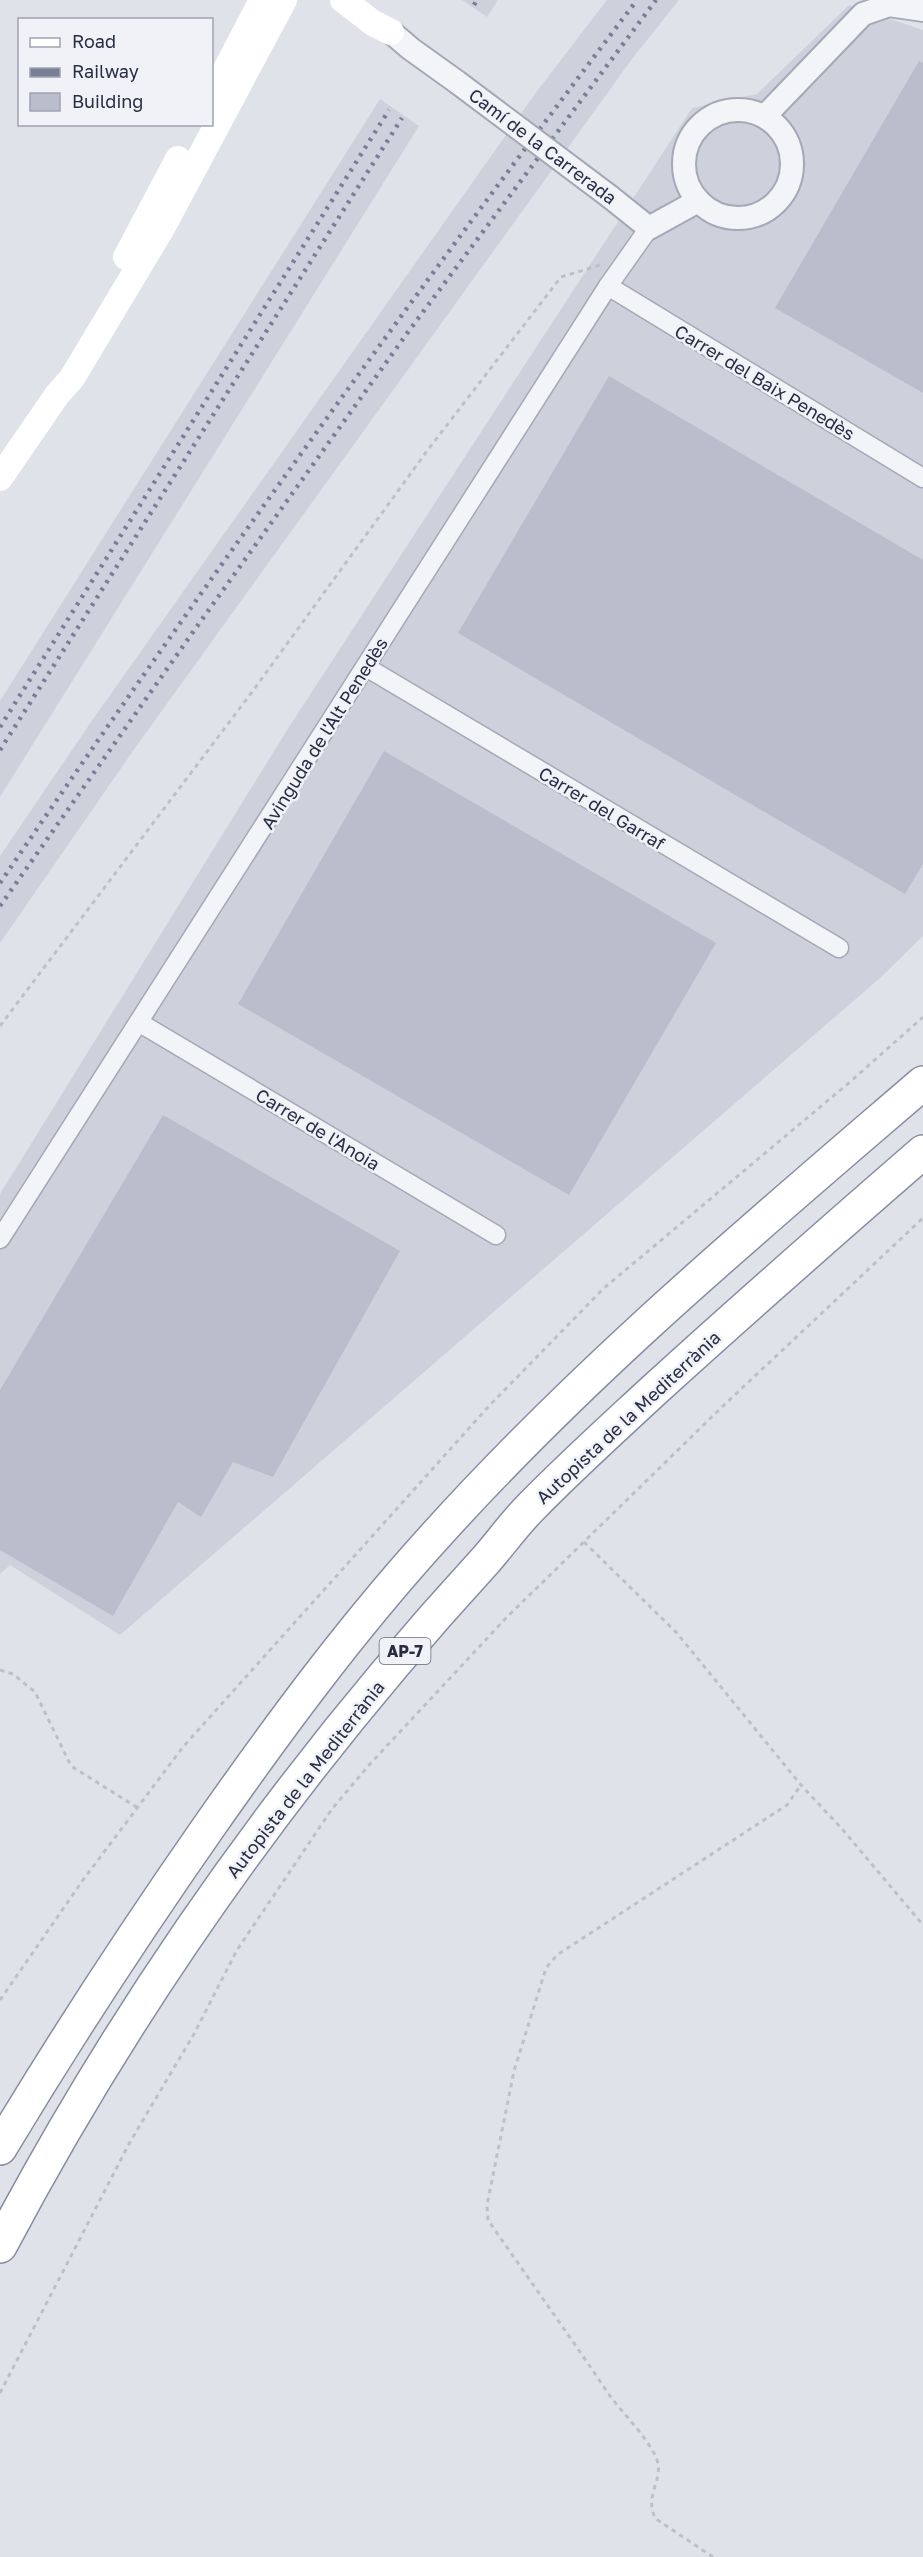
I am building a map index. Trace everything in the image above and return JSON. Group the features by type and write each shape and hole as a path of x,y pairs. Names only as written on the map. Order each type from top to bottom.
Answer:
{"highway":[{"name":"AP-7","path":"0,2148 69,2034 166,1888 265,1746 371,1608 487,1480 611,1357 738,1242 923,1083"},
{"name":"Autopista de la Mediterrània","path":"0,2246 99,2074 148,1994 201,1917 312,1765 431,1620 493,1552 529,1508 703,1346 923,1152"}],"main road":[{"path":"213,94 262,0"},
{"path":"226,70 251,42 273,0"},
{"path":"0,478 57,395 72,378 162,228 284,0"},
{"path":"344,0 373,23 391,32"},
{"path":"371,0 385,16 391,32"},
{"path":"57,395 63,375 196,126"}],"street":[{"path":"765,116 863,15 889,5 923,10"},
{"name":"Camí de la Carrerada","path":"391,32 649,228"},
{"path":"740,109 765,116 784,133 793,164 789,184 773,206 752,217 733,218 722,216 698,201 687,183 684,164 691,137 698,128 721,112 740,109"},
{"path":"649,228 698,201"},
{"name":"Avinguda de l'Alt Penedès","path":"0,1239 140,1023 608,286 649,228"},
{"name":"Carrer del Baix Penedès","path":"608,286 923,478"},
{"name":"Carrer del Garraf","path":"366,667 838,948"},
{"name":"Carrer de l'Anoia","path":"140,1023 496,1235"}],"path":[{"path":"0,1026 252,692 427,451 561,277 629,257"},
{"path":"0,2000 83,1880 183,1747 473,1424 604,1288 850,1082 923,1017"},
{"path":"0,2393 130,2142 194,2034 237,1950 332,1809 370,1764 499,1625 723,1406 923,1218"},
{"path":"584,1542 676,1632 801,1785 843,1830 923,1925"},
{"path":"0,1670 13,1674 35,1692 71,1766 138,1808"},
{"path":"713,2557 656,2520 651,2510 651,2499 660,2467 654,2453 609,2394 488,2220 487,2205 514,2071 546,1968 557,1955 788,1805 801,1785"}],"shaded area":[{"path":"462,0 498,0 487,17"},
{"path":"607,0 679,0 632,59 135,748 0,943 0,856 91,722 537,91"},
{"path":"849,5 923,30 923,936 880,978 120,1635 10,1565 0,1574 0,1194 289,727 692,108 757,94"},
{"path":"380,99 419,126 0,797 0,701"}],"building":[{"path":"919,61 923,63 923,393 775,308"},
{"path":"609,376 923,560 923,864 905,894 458,633"},
{"path":"384,751 716,943 569,1195 238,1004"},
{"path":"163,1115 400,1251 273,1477 233,1462 201,1517 178,1502 113,1616 0,1550 0,1390"}],"railway":[{"path":"474,5 477,0"},
{"path":"0,883 155,659 313,437 637,0"},
{"path":"0,906 408,332 656,0"},
{"path":"0,727 389,110"},
{"path":"0,750 402,118"}]}
